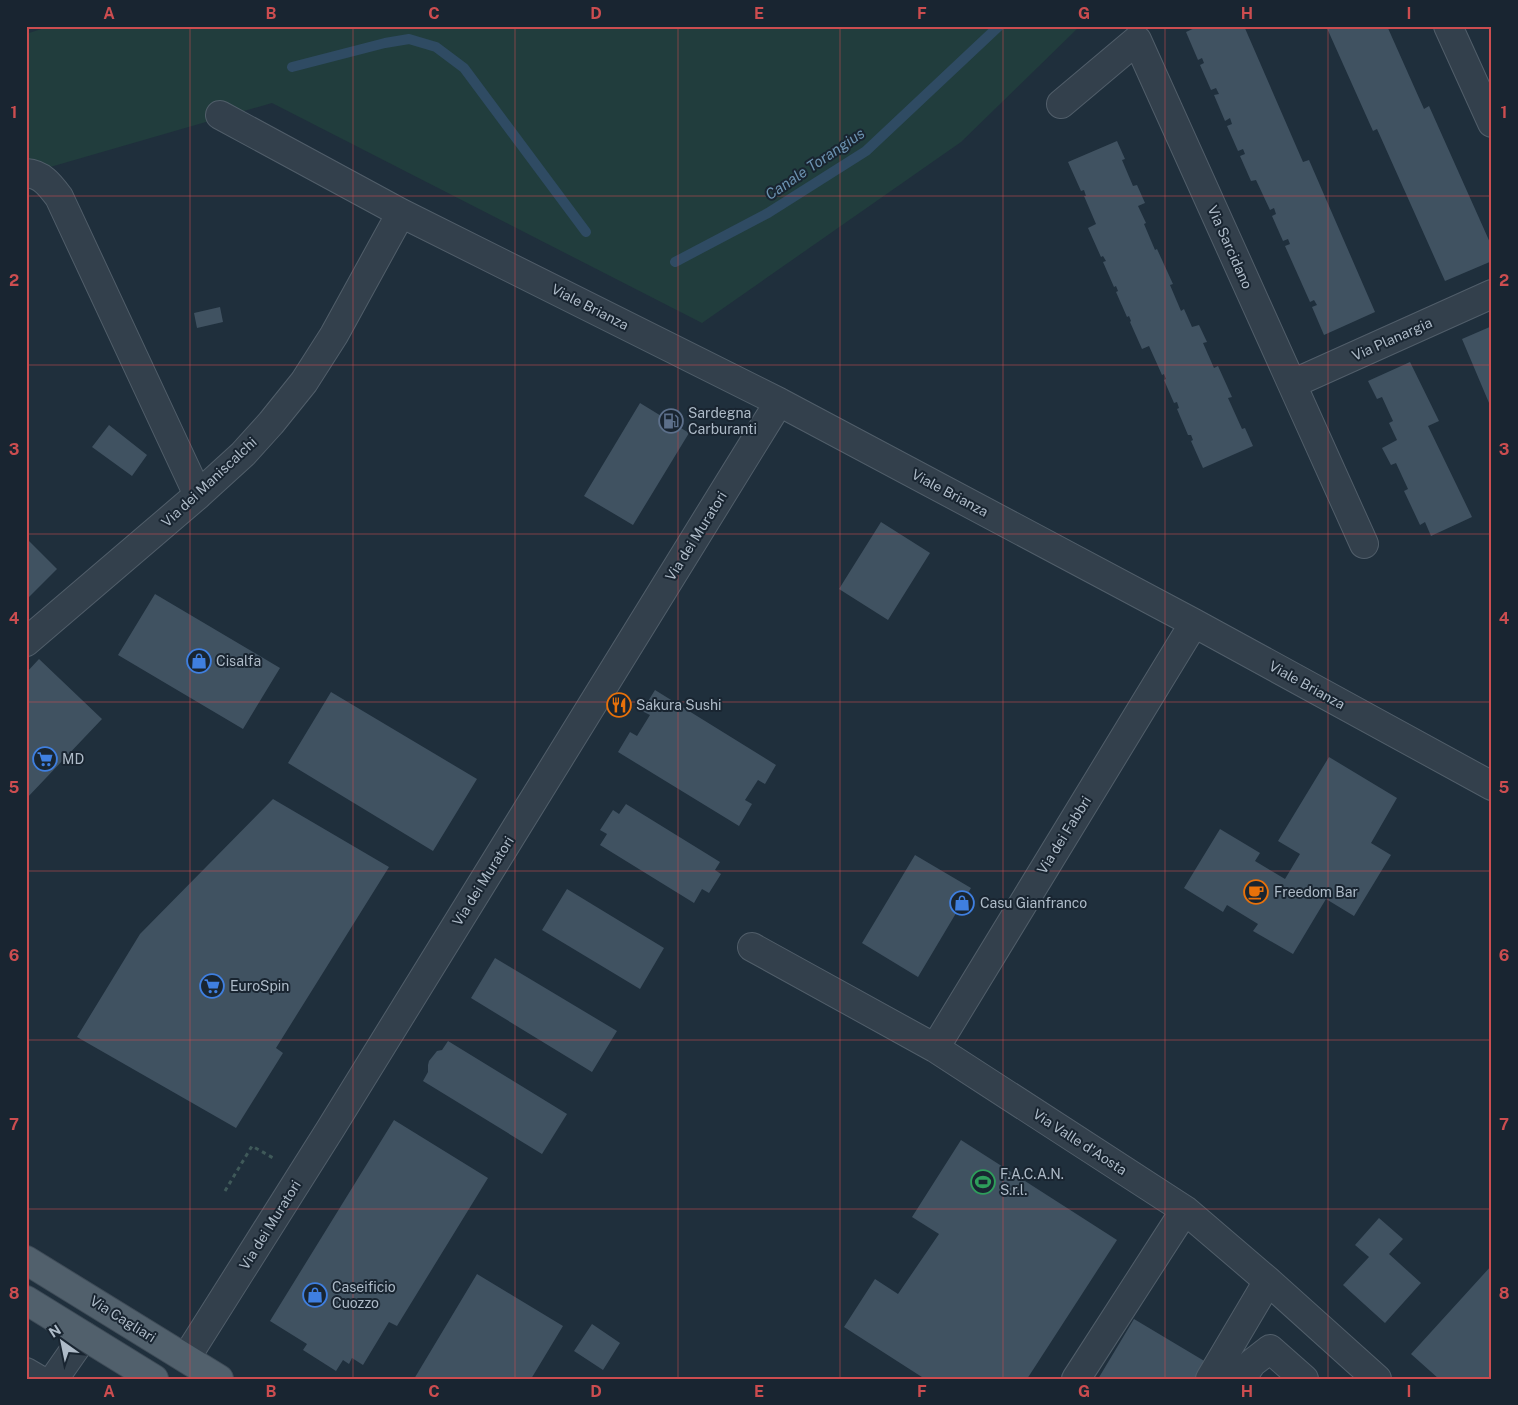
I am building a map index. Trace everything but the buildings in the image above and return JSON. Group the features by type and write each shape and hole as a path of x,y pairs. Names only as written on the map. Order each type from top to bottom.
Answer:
{"main road":[{"name":"Via Cagliari","path":"26,1260 219,1379"},
{"path":"26,1300 154,1379"}],"street":[{"path":"1448,26 1492,123"},
{"name":"Via Sarcidano","path":"1060,104 1137,40 1364,544"},
{"name":"Viale Brianza","path":"220,115 401,213 779,402 1194,623 1492,786"},
{"path":"26,173 35,173 49,184 59,197 198,495"},
{"name":"Via dei Maniscalchi","path":"26,642 198,495 243,454 304,382 334,335 401,213"},
{"name":"Via Planargia","path":"1292,384 1492,294"},
{"name":"Via dei Muratori","path":"186,1358 331,1128 779,402"},
{"name":"Via dei Fabbri","path":"935,1048 1194,623"},
{"name":"Via Valle d'Aosta","path":"752,947 935,1048 1185,1210 1378,1379"},
{"path":"1076,1379 1185,1210"},
{"path":"1210,1379 1268,1281"},
{"path":"54,1379 84,1336"},
{"path":"1242,1379 1252,1363 1270,1350 1304,1379"},
{"path":"26,1372 38,1379"}],"path":[{"path":"225,1191 252,1146 302,1174"}],"green space":[{"path":"50,26 1080,26 961,142 702,323 272,103 26,174 26,34"}],"waterway":[{"name":"Canale Torangius","path":"675,262 768,213 866,151 999,26"},
{"name":"Canale Torangius","path":"292,67 385,43 409,39 436,47 464,68 586,232"}],"place":[{"name":"Sardegna Carburanti","path":"671,421"},
{"name":"Cisalfa","path":"199,661"},
{"name":"Sakura Sushi","path":"619,705"},
{"name":"MD","path":"45,759"},
{"name":"Freedom Bar","path":"1256,892"},
{"name":"Casu Gianfranco","path":"962,903"},
{"name":"EuroSpin","path":"212,986"},
{"name":"F.A.C.A.N. S.r.l.","path":"983,1182"},
{"name":"Caseificio Cuozzo","path":"315,1295"}]}
